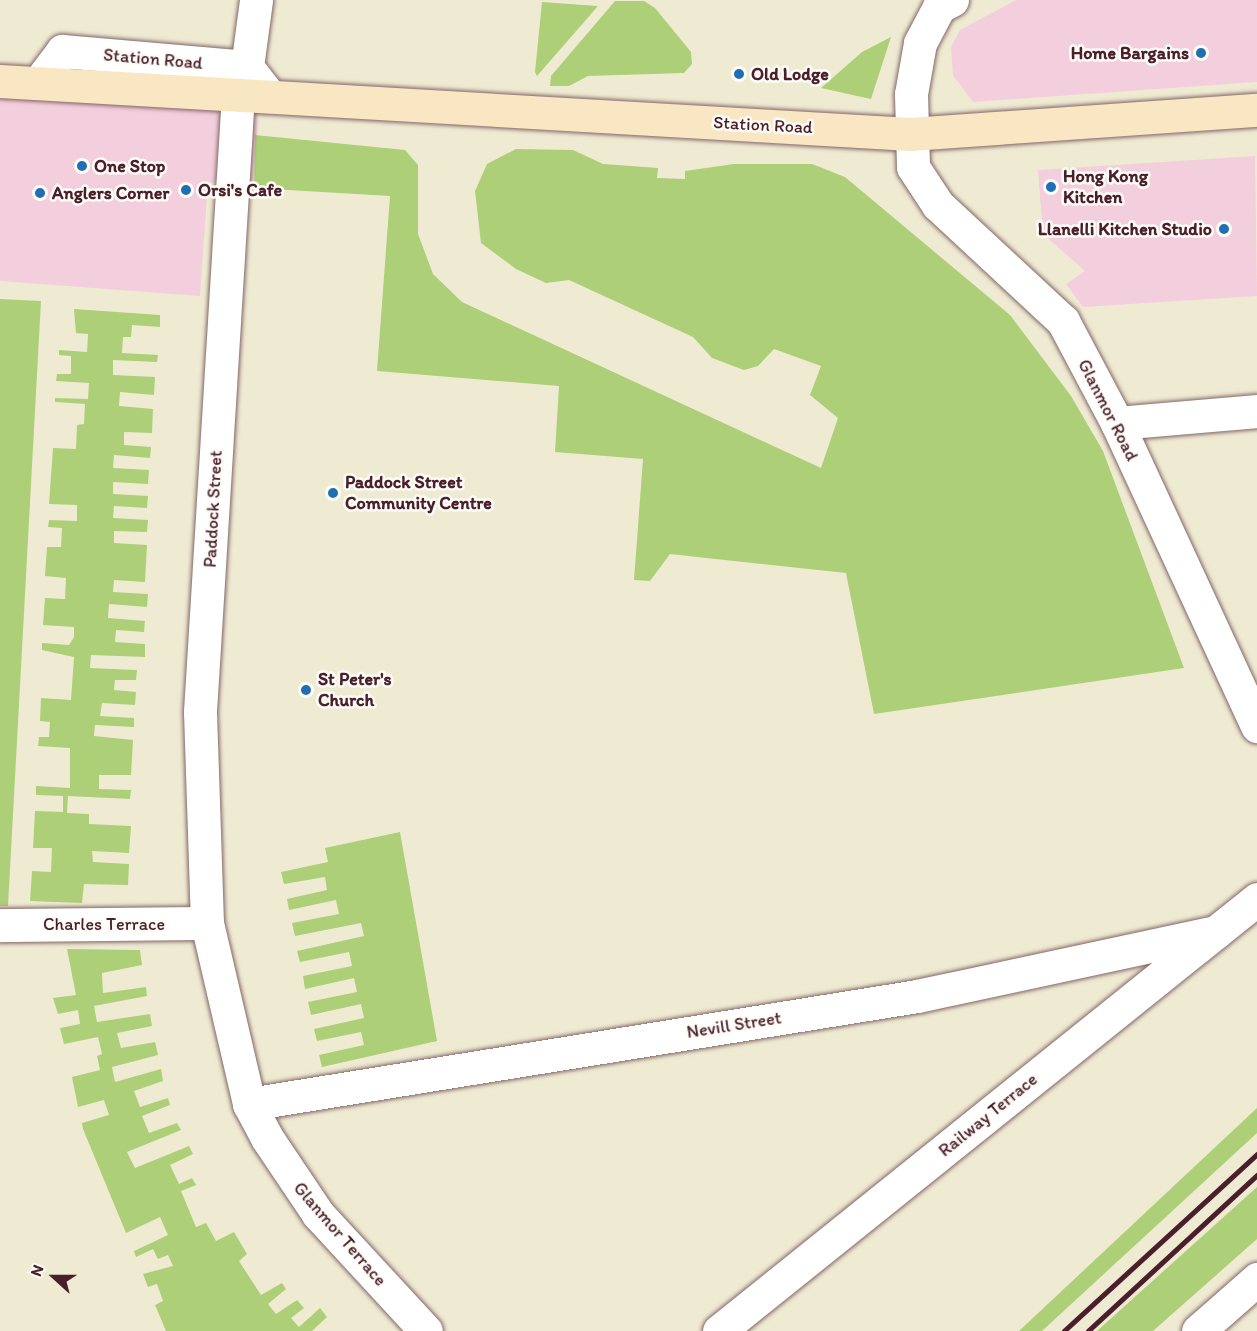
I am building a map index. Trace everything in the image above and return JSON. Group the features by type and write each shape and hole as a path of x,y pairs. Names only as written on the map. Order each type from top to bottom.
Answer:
{"main road":[{"name":"Station Road","path":"0,81 251,86 910,134 1257,110"}],"street":[{"name":"Paddock Street","path":"207,923 200,712 256,0"},
{"name":"Glanmor Road","path":"952,0 939,7 920,43 910,134 913,167 938,205 1063,321 1117,423 1257,726"},
{"path":"1117,423 1257,411"},
{"name":"Railway Terrace","path":"718,1331 1257,899"},
{"name":"Charles Terrace","path":"0,925 207,923"},
{"name":"Glanmor Terrace","path":"207,923 249,1104 284,1167 318,1214 426,1331"},
{"name":"Nevill Street","path":"249,1104 916,996 1216,932"},
{"path":"1198,1331 1257,1279"}],"shaded area":[{"path":"1016,0 1257,0 1257,82 973,102 953,75 951,47 960,30"},
{"path":"0,69 260,75 254,188 208,182 200,296 0,281"},
{"path":"1255,156 1257,296 1083,307 1066,284 1085,271 1043,234 1038,170"}],"green space":[{"path":"615,1 644,1 655,8 691,52 692,64 684,73 588,76 569,86 550,86 551,76"},
{"path":"542,2 598,6 537,76 535,72"},
{"path":"891,37 871,99 821,88 862,52"},
{"path":"255,135 405,150 418,165 418,234 433,274 462,302 821,468 838,418 810,395 821,366 774,349 758,366 744,370 712,358 693,337 569,280 546,283 516,269 481,243 475,191 487,164 516,149 573,150 603,164 658,168 657,178 685,179 685,171 734,164 812,164 845,177 1010,315 1071,396 1103,451 1184,668 874,714 846,573 670,554 650,581 634,580 643,459 555,452 559,386 377,371 390,196 254,188"},
{"path":"0,299 41,301 8,906 0,906"},
{"path":"74,309 160,315 160,327 132,325 131,337 123,337 122,353 158,355 157,362 113,360 113,375 155,377 154,395 120,392 119,406 153,409 152,433 124,432 124,445 151,447 150,458 114,455 113,468 149,470 148,484 113,482 113,494 148,496 147,508 114,506 113,518 148,520 147,532 114,531 114,543 147,545 145,582 114,580 113,592 148,594 147,607 109,604 108,618 145,621 144,632 116,630 115,642 145,644 145,657 91,655 90,668 137,670 136,680 115,680 114,690 136,692 135,705 102,703 100,716 134,718 134,727 95,725 94,736 133,740 131,775 99,775 99,789 131,790 130,799 68,796 67,813 89,814 89,824 131,826 129,853 92,851 93,862 129,864 128,885 84,884 82,903 30,901 32,871 51,872 52,848 33,848 35,811 63,812 63,796 36,795 36,786 70,788 70,748 38,746 39,737 49,737 50,722 40,721 41,698 71,700 74,657 42,650 42,643 69,645 74,637 74,627 43,625 45,598 65,599 66,578 45,576 47,547 61,547 62,528 48,527 49,520 77,521 77,505 49,504 53,448 76,449 77,425 84,424 85,404 55,402 55,398 88,399 89,383 56,381 57,374 71,374 71,356 59,355 59,350 87,352 88,334 76,333"},
{"path":"400,832 437,1041 322,1067 319,1055 364,1045 361,1032 317,1041 314,1029 364,1018 361,1004 311,1015 308,1002 357,992 354,978 305,989 303,976 352,966 349,952 300,962 297,951 364,936 361,923 295,936 292,923 339,914 336,900 289,910 287,899 327,890 325,877 284,884 281,872 328,862 325,848"},
{"path":"67,949 140,950 142,965 102,973 103,993 146,987 147,996 94,1006 97,1022 150,1014 152,1026 117,1033 121,1048 155,1042 158,1055 112,1067 115,1082 161,1069 163,1081 134,1091 140,1107 168,1098 170,1105 142,1116 149,1133 177,1123 181,1130 127,1152 135,1168 189,1146 193,1154 170,1165 179,1184 192,1178 196,1185 181,1191 196,1227 206,1223 216,1241 234,1232 247,1254 239,1261 261,1295 282,1283 286,1289 268,1304 276,1314 297,1300 304,1308 291,1318 299,1327 320,1308 327,1317 312,1331 166,1331 155,1305 163,1301 157,1284 148,1287 143,1274 173,1266 168,1255 158,1259 153,1249 136,1257 134,1251 168,1235 160,1217 126,1233 83,1129 82,1123 109,1115 104,1100 78,1107 72,1077 100,1070 97,1056 102,1054 98,1037 64,1044 60,1028 80,1024 78,1010 58,1014 53,998 76,995"},
{"path":"1257,1108 1257,1133 1042,1331 1019,1331"},
{"path":"1257,1187 1257,1239 1153,1331 1097,1331"}],"railway":[{"path":"1064,1331 1257,1154"},
{"path":"1088,1331 1257,1175"}],"place":[{"name":"Home Bargains","path":"1201,53"},
{"name":"Old Lodge","path":"739,74"},
{"name":"One Stop","path":"82,166"},
{"name":"Hong Kong Kitchen","path":"1051,187"},
{"name":"Orsi's Cafe","path":"186,190"},
{"name":"Anglers Corner","path":"40,193"},
{"name":"Llanelli Kitchen Studio","path":"1224,229"},
{"name":"Paddock Street Community Centre","path":"333,493"},
{"name":"St Peter's Church","path":"306,690"}]}
